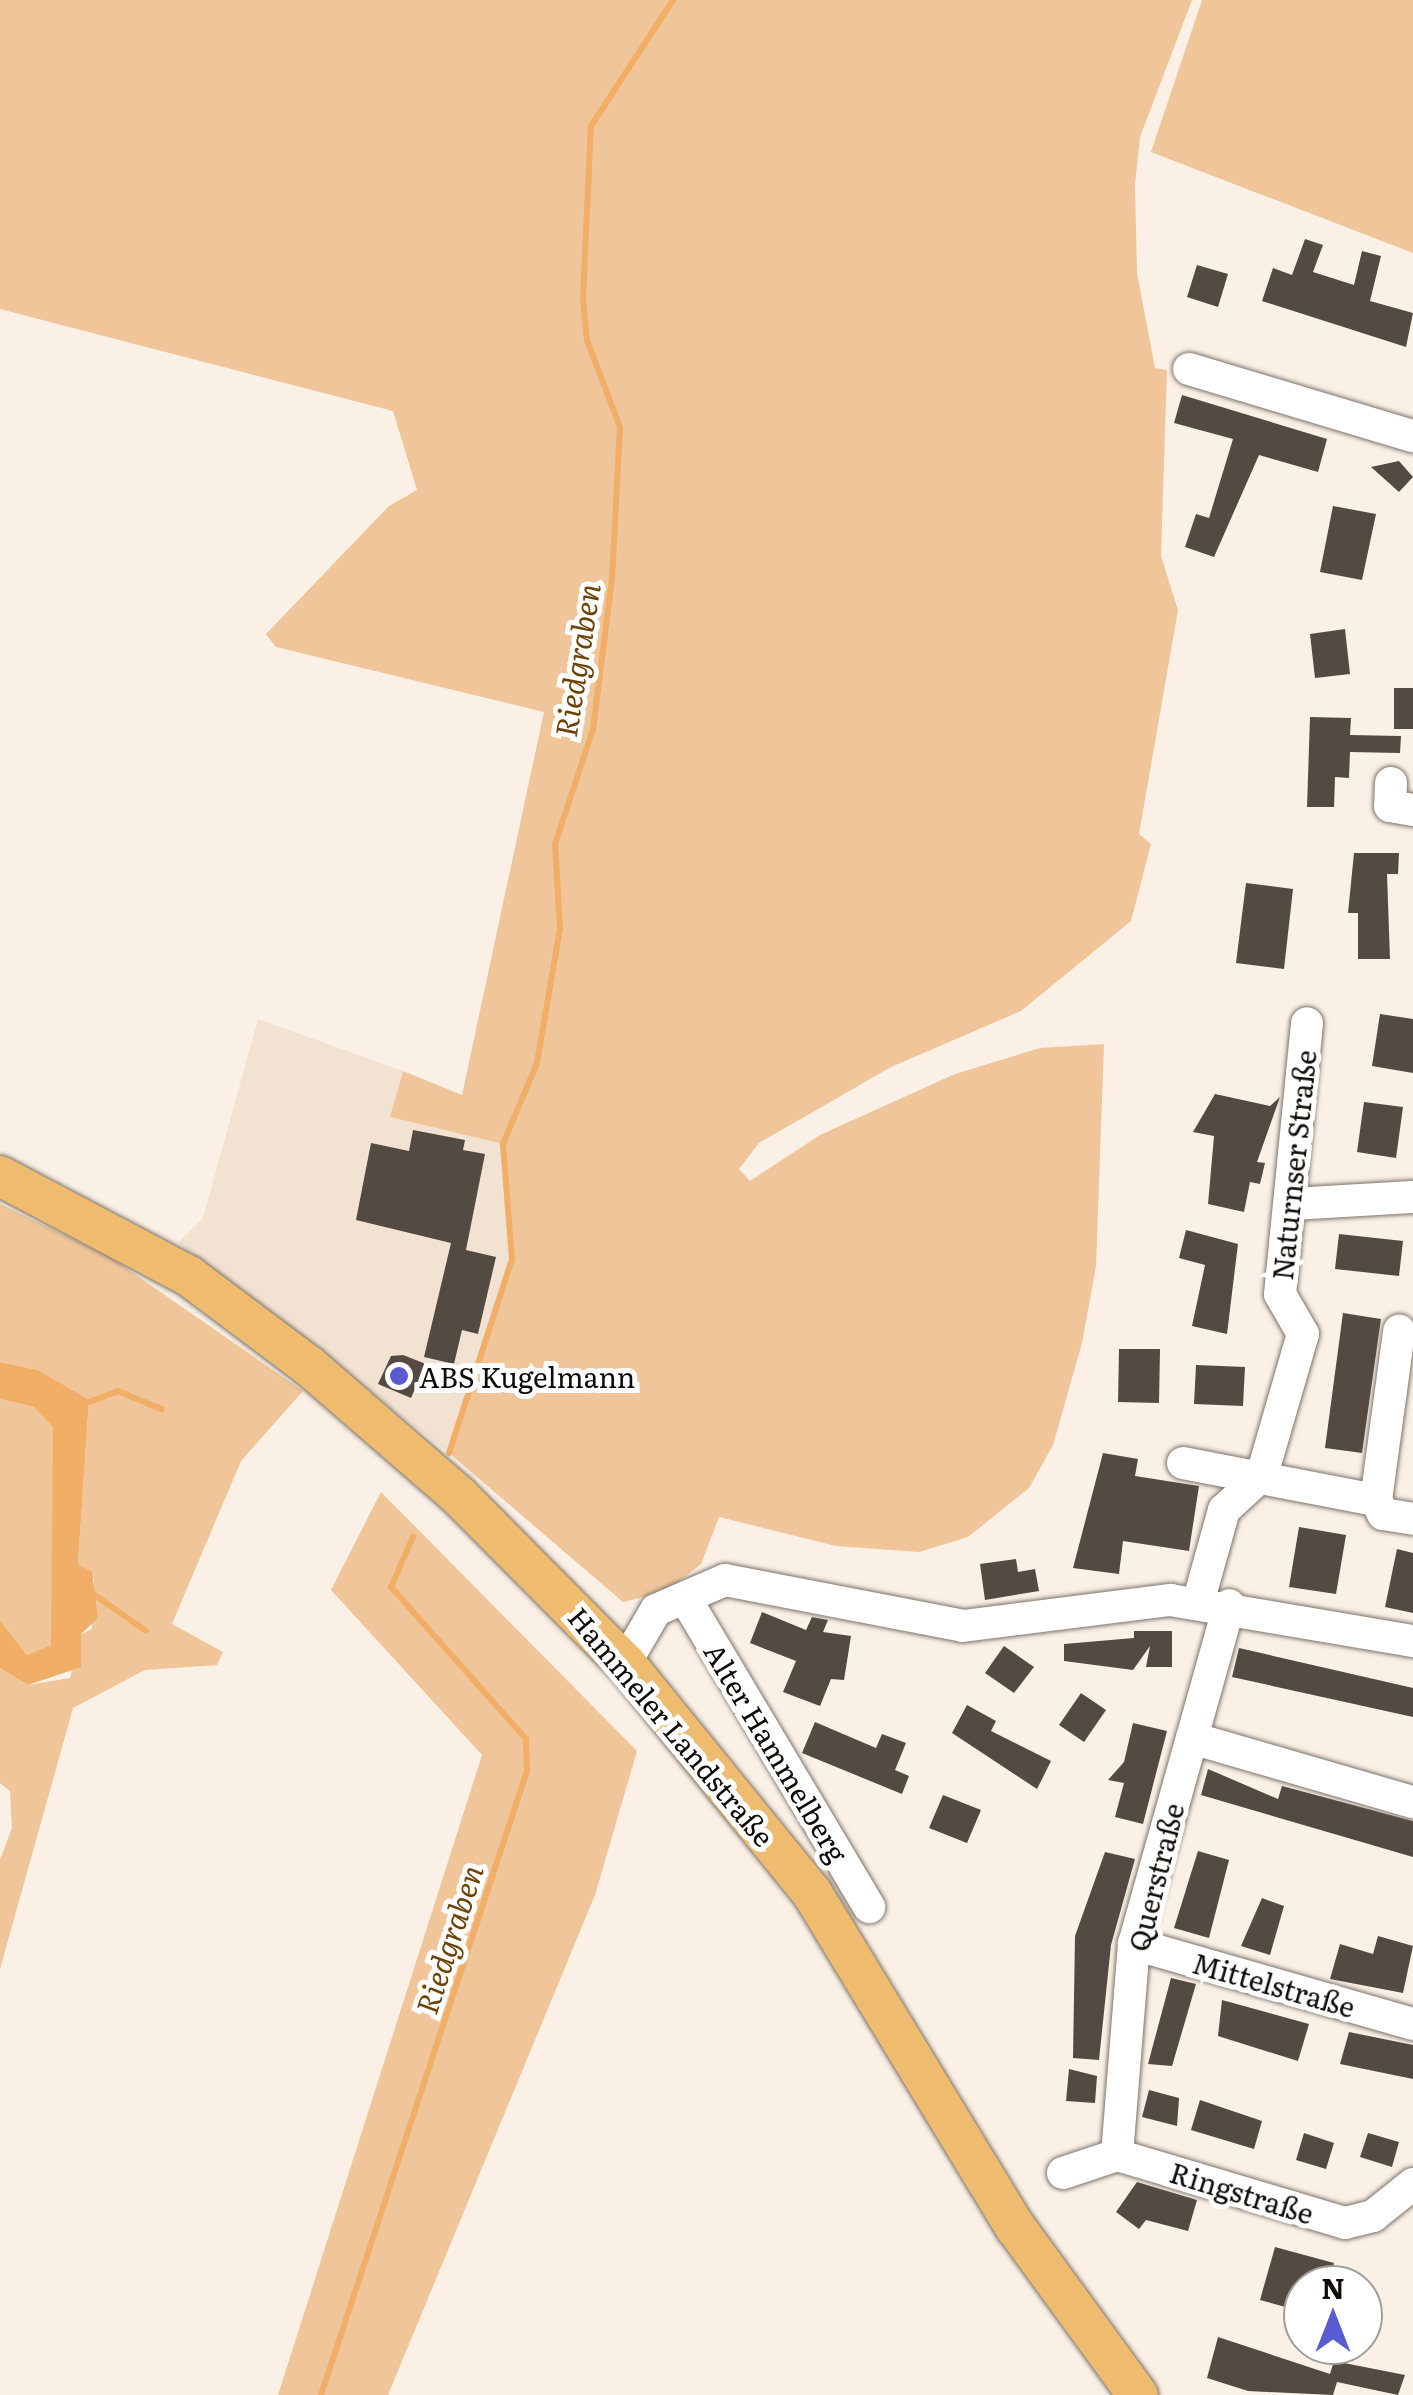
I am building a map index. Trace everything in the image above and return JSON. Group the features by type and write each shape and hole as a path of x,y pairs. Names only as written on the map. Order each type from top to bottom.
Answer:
{"main road":[{"name":"Hammeler Landstraße","path":"0,1176 188,1276 309,1366 458,1495 626,1663 812,1893 1016,2228 1138,2395"}],"street":[{"path":"1189,369 1413,436"},
{"path":"1391,783 1390,806 1413,810"},
{"name":"Naturnser Straße","path":"1262,1475 1303,1334 1280,1294 1307,1023"},
{"path":"1290,1204 1413,1197"},
{"path":"1399,1331 1376,1500 1383,1514 1413,1520"},
{"path":"1183,1462 1376,1500"},
{"path":"1213,1604 1224,1510 1262,1475"},
{"path":"626,1663 671,1604 725,1580 757,1582 963,1626 1123,1601 1213,1604 1413,1640"},
{"name":"Alter Hammelberg","path":"671,1604 869,1907"},
{"name":"Querstraße","path":"1116,2155 1134,1944 1192,1738 1213,1604"},
{"path":"1192,1738 1413,1802"},
{"name":"Mittelstraße","path":"1134,1944 1413,2024"},
{"path":"1063,2173 1116,2155"},
{"name":"Ringstraße","path":"1116,2155 1345,2223 1373,2216 1413,2184"}],"shaded area":[{"path":"0,0 1192,0 1140,137 1135,184 1137,273 1155,368 1167,370 1161,556 1178,610 1139,834 1151,844 1131,921 1021,1011 891,1067 759,1143 739,1169 750,1181 820,1135 955,1074 1040,1048 1104,1044 1096,1266 1082,1343 1053,1445 1029,1488 968,1537 919,1552 836,1546 719,1517 701,1564 667,1591 623,1602 449,1453 512,1259 503,1144 390,1117 403,1071 462,1095 544,712 276,647 266,634 389,506 417,490 393,411 0,309"},
{"path":"1202,0 1413,0 1413,253 1151,152"},
{"path":"258,1019 403,1071 390,1117 503,1144 512,1259 449,1453 178,1243 203,1218"},
{"path":"0,1204 110,1257 303,1391 241,1461 172,1624 223,1652 217,1665 145,1670 73,1708 0,1969 0,1860 12,1828 10,1791 0,1783 0,1668 28,1685 70,1678 81,1634 92,1629 94,1579 78,1564 89,1401 38,1370 0,1362"},
{"path":"0,1362 38,1370 89,1400 78,1564 92,1572 98,1618 81,1634 81,1667 28,1685 0,1668 0,1620 27,1655 51,1645 53,1427 34,1407 0,1399"},
{"path":"0,1399 34,1407 53,1426 55,1627 51,1645 27,1655 0,1620"},
{"path":"381,1492 637,1751 595,1895 388,2395 278,2395 482,1755 331,1590"}],"building":[{"path":"1305,239 1323,245 1313,272 1354,285 1362,251 1381,256 1370,301 1413,313 1406,347 1262,301 1273,268 1292,275"},
{"path":"1197,265 1228,274 1218,307 1187,297"},
{"path":"1182,395 1327,439 1318,472 1259,455 1214,557 1185,547 1196,514 1209,518 1233,439 1174,423"},
{"path":"1399,461 1413,477 1399,492 1371,467"},
{"path":"1333,506 1376,514 1362,580 1320,572"},
{"path":"1345,629 1350,674 1315,678 1310,634"},
{"path":"1394,688 1413,688 1413,729 1394,729"},
{"path":"1310,717 1351,718 1350,735 1401,736 1400,753 1350,752 1349,778 1335,777 1334,807 1307,807"},
{"path":"1354,853 1399,853 1398,874 1387,874 1390,959 1358,959 1358,913 1348,913"},
{"path":"1246,883 1293,889 1284,969 1236,963"},
{"path":"1380,1014 1413,1019 1413,1073 1372,1066"},
{"path":"1215,1094 1270,1106 1280,1097 1257,1162 1265,1163 1260,1184 1250,1182 1244,1212 1208,1204 1214,1136 1193,1132"},
{"path":"1364,1102 1403,1107 1396,1158 1357,1152"},
{"path":"413,1130 465,1140 463,1150 485,1154 466,1250 496,1257 478,1334 462,1330 454,1364 424,1357 451,1243 356,1220 371,1143 409,1151"},
{"path":"1186,1230 1238,1244 1227,1334 1192,1326 1205,1265 1179,1258"},
{"path":"1339,1234 1403,1241 1399,1276 1335,1269"},
{"path":"1343,1313 1381,1319 1362,1453 1325,1448"},
{"path":"1119,1349 1160,1349 1159,1403 1118,1402"},
{"path":"403,1355 426,1364 411,1398 378,1384 391,1356"},
{"path":"1196,1365 1245,1367 1243,1406 1194,1404"},
{"path":"1103,1453 1138,1459 1135,1476 1199,1486 1189,1551 1123,1541 1119,1574 1073,1568"},
{"path":"1299,1527 1346,1535 1336,1594 1289,1587"},
{"path":"1397,1549 1413,1553 1413,1613 1385,1607"},
{"path":"1016,1559 1018,1572 1035,1569 1039,1591 985,1600 980,1564"},
{"path":"762,1612 806,1630 812,1617 828,1620 823,1632 851,1636 844,1680 831,1679 820,1706 783,1692 796,1661 750,1643"},
{"path":"1134,1631 1172,1631 1172,1667 1146,1667 1150,1646 1133,1670 1064,1661 1064,1644 1134,1638"},
{"path":"1004,1646 1034,1667 1014,1693 985,1673"},
{"path":"1239,1648 1413,1688 1413,1717 1232,1677"},
{"path":"1081,1693 1106,1710 1084,1742 1059,1725"},
{"path":"967,1705 996,1721 991,1731 1051,1761 1037,1789 952,1733"},
{"path":"815,1722 876,1748 882,1734 906,1743 895,1770 909,1776 902,1794 802,1753"},
{"path":"1133,1723 1167,1731 1143,1824 1115,1817 1124,1783 1108,1780 1124,1762"},
{"path":"1208,1769 1278,1799 1282,1786 1413,1821 1413,1857 1201,1795"},
{"path":"943,1795 981,1810 967,1843 929,1828"},
{"path":"1198,1851 1229,1860 1209,1938 1174,1928"},
{"path":"1105,1852 1135,1859 1111,1945 1099,2060 1073,2058 1075,1936"},
{"path":"1262,1898 1284,1906 1270,1955 1241,1946"},
{"path":"1378,1936 1413,1946 1403,1993 1330,1979 1340,1944 1373,1954"},
{"path":"1171,1978 1196,1984 1172,2066 1148,2064"},
{"path":"1222,2000 1309,2024 1298,2061 1218,2036"},
{"path":"1349,2032 1413,2045 1413,2079 1340,2064"},
{"path":"1069,2069 1097,2076 1095,2103 1066,2101"},
{"path":"1149,2090 1179,2098 1177,2126 1142,2117"},
{"path":"1200,2100 1262,2121 1254,2149 1191,2130"},
{"path":"1304,2133 1334,2143 1326,2169 1296,2160"},
{"path":"1368,2133 1399,2142 1392,2167 1360,2157"},
{"path":"1137,2182 1197,2200 1188,2231 1146,2220 1139,2229 1116,2212"},
{"path":"1275,2247 1334,2263 1283,2265 1283,2306 1260,2300"},
{"path":"1218,2337 1283,2358 1283,2365 1303,2365 1330,2374 1333,2365 1354,2365 1405,2375 1398,2395 1337,2382 1333,2395 1248,2391 1207,2378"}],"waterway":[{"name":"Riedgraben","path":"449,1453 512,1259 503,1144 537,1063 560,928 555,844 593,729 612,579 620,427 587,340 583,299 591,126 673,0"},
{"path":"84,1404 118,1391 161,1409"},
{"name":"Riedgraben","path":"321,2395 527,1771 526,1739 391,1587 413,1537"},
{"path":"86,1589 146,1631"}],"place":[{"name":"ABS Kugelmann","path":"399,1376"}]}
